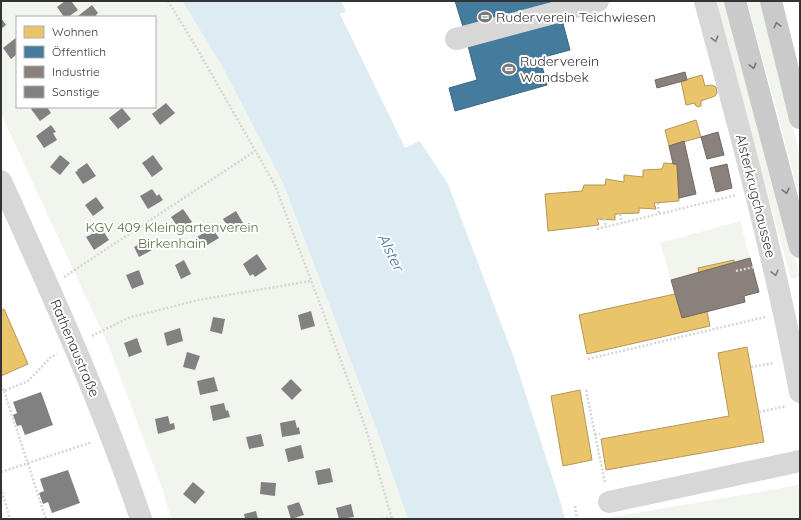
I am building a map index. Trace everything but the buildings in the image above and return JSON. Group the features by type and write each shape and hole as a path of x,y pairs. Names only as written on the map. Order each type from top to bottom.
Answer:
{"main road":[{"name":"Alsterkrugchaussee","path":"735,1 800,247"},
{"path":"771,1 800,118"}],"street":[{"path":"456,39 598,1"},
{"name":"Alsterkrugchaussee","path":"704,1 731,94 788,326 796,398"},
{"name":"Rathenaustraße","path":"1,181 49,287 111,435 141,519"},
{"path":"609,502 800,461"}],"path":[{"path":"168,1 196,47 274,186 366,429 392,518 382,519"},
{"path":"49,287 255,151"},
{"path":"597,229 755,190"},
{"path":"658,203 659,214"},
{"path":"620,214 622,223"},
{"path":"604,219 606,227"},
{"path":"736,272 755,267"},
{"path":"74,346 128,318 198,300 311,281"},
{"path":"588,359 767,316"},
{"path":"4,391 28,381 50,358"},
{"path":"751,368 774,363"},
{"path":"1,385 46,519"},
{"path":"586,390 609,502"},
{"path":"759,412 796,398"},
{"path":"595,435 600,434"},
{"path":"1,472 111,435"},
{"path":"1,488 10,519"},
{"path":"575,506 578,519"}],"green space":[{"name":"KGV 409 Kleingartenverein Birkenhain","path":"1,1 182,1 222,66 283,183 374,422 408,519 171,519 163,491 109,347 1,114"},
{"path":"715,1 726,1 800,277 791,279"},
{"path":"747,1 762,1 800,156 800,201 786,145"},
{"path":"740,221 750,258 671,280 660,243"},
{"path":"799,485 800,519 602,519"}],"water":[{"name":"Alster","path":"182,1 341,1 380,81 448,184 513,355 565,519 408,519 374,422 283,183 222,66"}],"pier":[{"path":"348,11 381,80 421,140 405,148 340,14"}],"place":[{"name":"Ruderverein Teichwiesen","path":"485,17"},
{"name":"Ruderverein Wandsbek","path":"509,69"}]}
